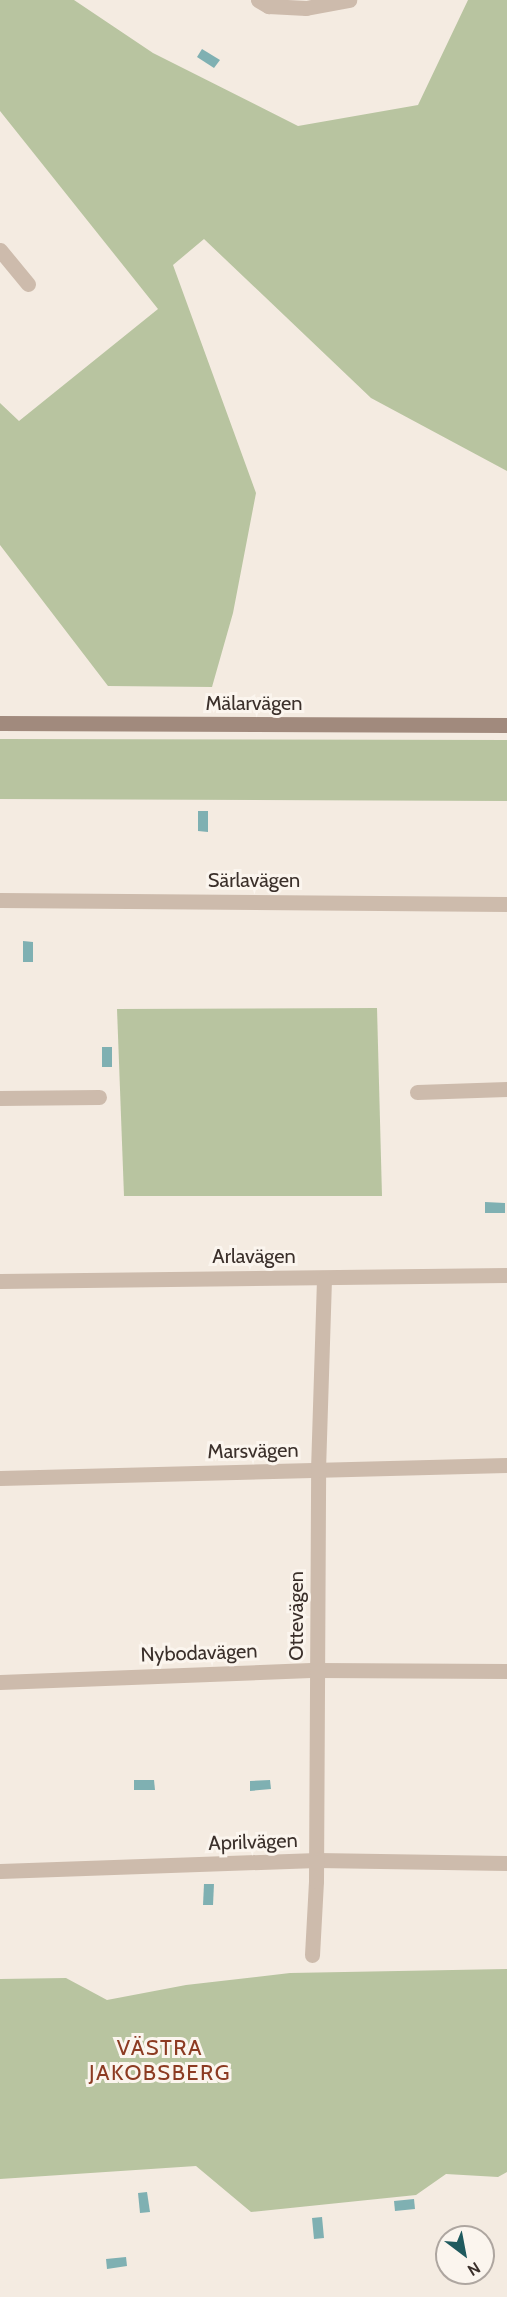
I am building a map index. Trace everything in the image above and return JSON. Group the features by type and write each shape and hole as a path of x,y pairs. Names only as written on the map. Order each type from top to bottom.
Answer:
{"street":[{"path":"258,0 268,6 306,8 349,0"},
{"path":"0,250 28,284"},
{"name":"Mälarvägen","path":"0,723 507,725"},
{"name":"Särlavägen","path":"0,900 507,904"},
{"path":"417,1092 507,1089"},
{"path":"0,1098 99,1097"},
{"name":"Arlavägen","path":"0,1281 507,1275"},
{"name":"Ottevägen","path":"312,1955 316,1860 318,1470 324,1278"},
{"name":"Marsvägen","path":"0,1478 507,1465"},
{"name":"Nybodavägen","path":"0,1682 317,1670 507,1671"},
{"name":"Aprilvägen","path":"0,1871 316,1860 507,1863"}],"green space":[{"path":"0,0 74,0 153,53 298,126 418,105 468,0 507,0 507,471 371,398 204,239 173,265 256,493 233,613 212,687 108,686 0,545 0,403 19,421 158,309 0,111"},
{"path":"0,739 507,740 507,801 0,799"},
{"path":"377,1008 382,1196 124,1196 117,1009"},
{"path":"507,1969 507,2172 498,2177 446,2174 416,2195 251,2212 196,2166 0,2179 0,1979 66,1978 107,2000 186,1985 290,1973"}],"water":[{"path":"202,49 220,60 214,68 197,57"},
{"path":"198,811 208,811 208,832 198,831"},
{"path":"23,941 33,942 33,962 23,962"},
{"path":"102,1047 112,1047 112,1067 102,1067"},
{"path":"485,1202 505,1203 505,1213 485,1213"},
{"path":"134,1780 154,1780 155,1790 134,1790"},
{"path":"270,1780 271,1789 250,1791 250,1781"},
{"path":"204,1884 214,1884 213,1905 203,1905"},
{"path":"147,2192 150,2212 140,2213 138,2193"},
{"path":"414,2199 415,2209 395,2211 394,2201"},
{"path":"322,2217 324,2238 314,2239 312,2218"},
{"path":"126,2257 127,2266 107,2269 106,2259"}],"district":[{"name":"VÄSTRA JAKOBSBERG","path":"160,2060"}]}
